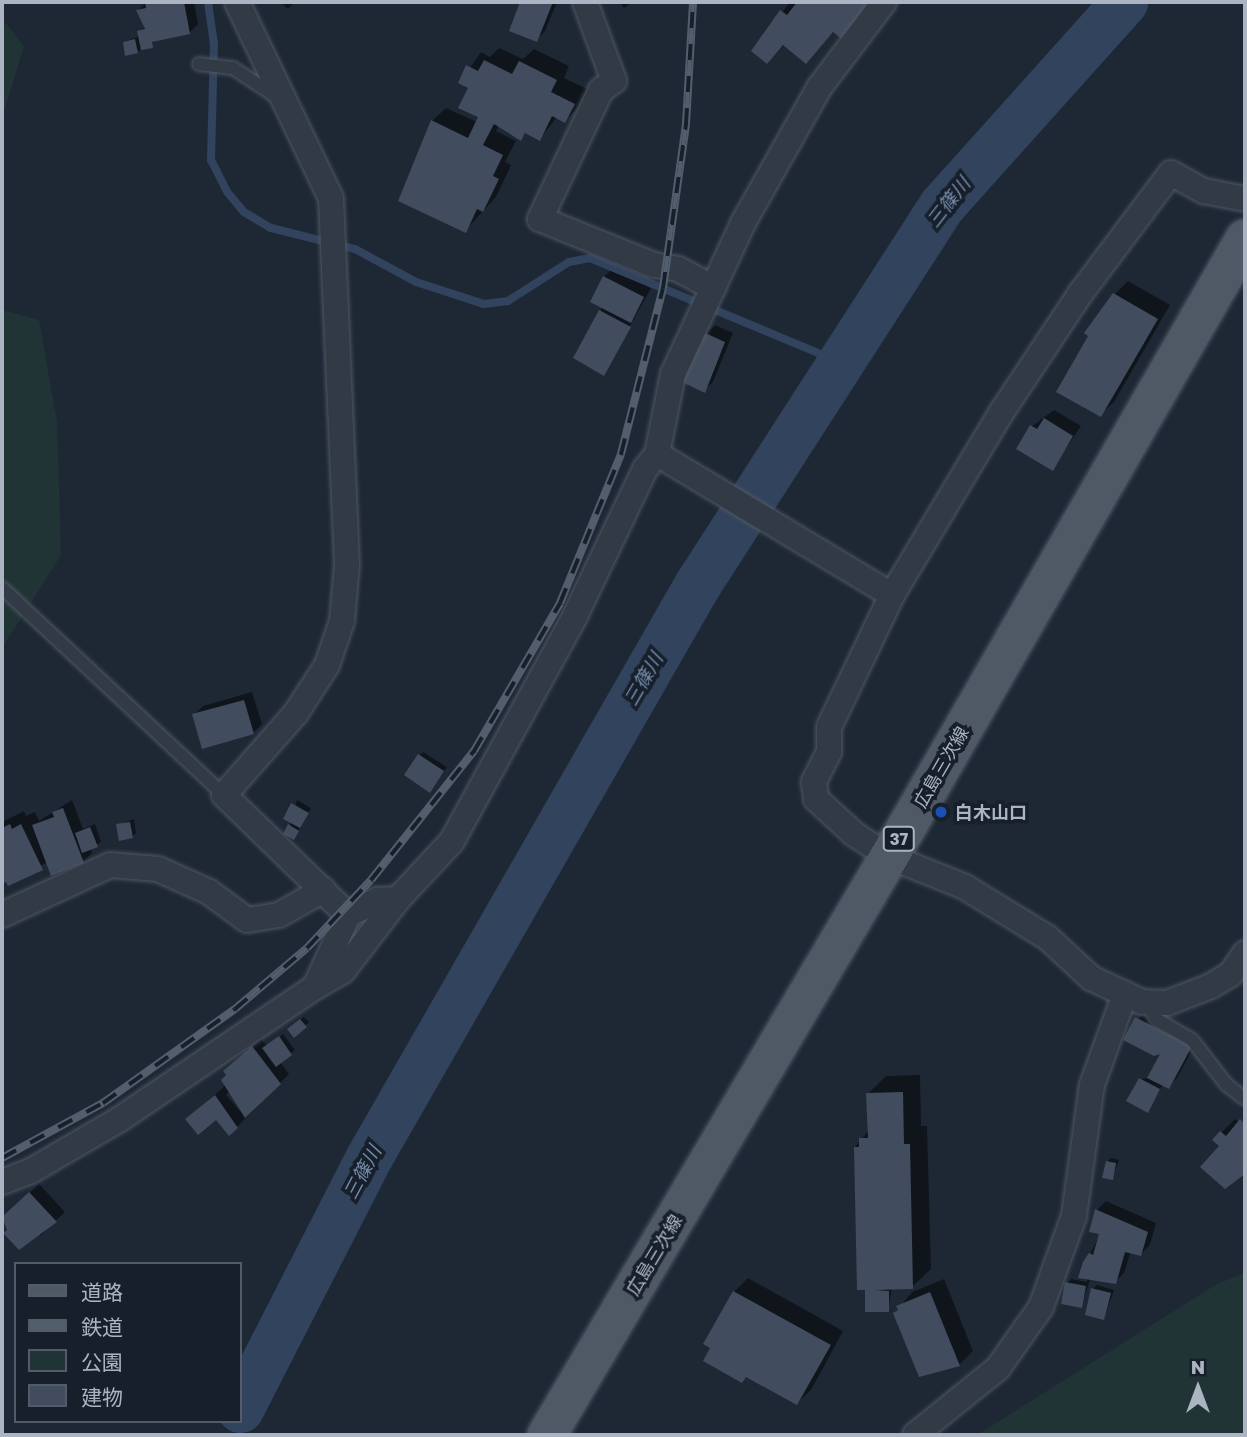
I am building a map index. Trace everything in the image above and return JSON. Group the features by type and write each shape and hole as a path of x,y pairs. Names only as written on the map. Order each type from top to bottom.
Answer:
{"main road":[{"name":"広島三次線","path":"547,1435 888,856 1245,239"}],"street":[{"path":"237,2 331,198 347,564 342,621 316,685 224,795 348,915"},
{"path":"585,2 614,81 601,90 540,219 654,265 678,269 713,288"},
{"path":"2,1182 31,1171 120,1119 315,987 343,971 397,899 452,841 575,616 645,470 662,457 673,374 743,223 819,88 884,2"},
{"path":"1245,199 1204,191 1171,173 1080,294 886,591 829,727 829,752 814,782 816,799 861,841 888,856 965,887 1048,938 1091,978 1136,998 1167,1003 1211,986 1231,974 1245,953"},
{"path":"662,457 886,591"},
{"path":"2,915 110,865 158,869 209,892 247,920 279,915 323,890"},
{"path":"315,987 348,915 378,900 397,899"},
{"path":"915,1435 998,1368 1041,1307 1074,1216 1092,1085 1136,998"}],"lane":[{"path":"202,65 225,65 287,103"},
{"path":"2,587 224,795"},
{"path":"1136,998 1156,1019 1192,1040 1226,1084 1243,1098"}],"green space":[{"path":"2,19 24,46 2,118"},
{"path":"2,310 39,320 57,422 61,555 2,648"},
{"path":"1245,1273 1245,1435 977,1435 1217,1284"}],"building":[{"path":"145,2 184,2 190,34 152,42 153,48 141,50 137,31 145,29 136,10 146,8"},
{"path":"520,2 553,2 537,42 509,31"},
{"path":"797,2 877,2 842,39 833,32 806,64 783,45 767,64 751,51 780,10 787,15"},
{"path":"135,39 138,53 125,56 123,42"},
{"path":"484,60 512,74 519,61 557,80 551,92 575,104 565,123 552,116 540,141 525,133 521,141 494,124 483,145 503,155 493,176 499,179 483,212 477,209 466,233 398,201 431,120 468,138 478,117 458,108 468,88 458,83 466,65 478,71"},
{"path":"603,276 644,297 631,323 590,302"},
{"path":"1113,293 1158,319 1101,417 1056,392 1088,336 1084,333"},
{"path":"599,310 631,327 604,376 573,358"},
{"path":"705,333 725,342 705,393 682,382"},
{"path":"1044,418 1073,436 1053,471 1016,449 1030,425 1037,429"},
{"path":"244,700 254,734 202,749 192,714"},
{"path":"418,754 444,771 430,793 404,775"},
{"path":"291,803 309,813 300,828 283,819"},
{"path":"63,808 84,863 51,876 32,825 54,817 52,812"},
{"path":"130,822 133,838 119,841 116,824"},
{"path":"10,824 12,829 21,824 43,870 8,886 6,882 2,884 2,828"},
{"path":"288,824 299,831 294,840 283,834"},
{"path":"90,827 98,847 82,853 75,833"},
{"path":"1135,1017 1192,1046 1169,1089 1147,1078 1160,1054 1154,1056 1123,1040"},
{"path":"300,1019 307,1027 294,1038 287,1029"},
{"path":"279,1036 292,1055 276,1067 262,1048"},
{"path":"252,1046 281,1084 245,1118 221,1080 226,1075 223,1071"},
{"path":"1139,1078 1160,1089 1148,1113 1126,1101"},
{"path":"903,1092 904,1144 910,1144 913,1289 875,1290 889,1291 889,1312 865,1312 865,1290 857,1290 854,1147 859,1147 859,1138 868,1138 866,1093"},
{"path":"215,1095 238,1128 229,1136 216,1120 198,1135 185,1119"},
{"path":"1240,1119 1245,1124 1245,1174 1225,1189 1200,1167 1219,1146 1212,1140 1220,1131 1226,1136"},
{"path":"1106,1161 1116,1163 1113,1180 1102,1178"},
{"path":"29,1192 57,1222 19,1250 3,1233 7,1230 2,1217"},
{"path":"1095,1209 1148,1232 1141,1256 1125,1252 1116,1284 1078,1278 1083,1262 1089,1253 1093,1255 1099,1234 1089,1232"},
{"path":"1065,1282 1086,1286 1082,1308 1061,1304"},
{"path":"1091,1288 1111,1293 1104,1320 1085,1315"},
{"path":"733,1291 831,1345 797,1405 746,1377 742,1383 703,1361 710,1348 703,1344"},
{"path":"930,1292 960,1366 919,1377 893,1313 898,1310 896,1306"}],"waterway":[{"path":"208,2 214,44 211,160 228,193 244,212 271,228 355,249 416,282 484,304 508,301 569,262 590,258 840,362"},
{"name":"三篠川","path":"242,1405 369,1157 697,585 942,205 1124,2"}],"railway":[{"path":"2,1158 103,1103 235,1009 307,948 371,880 474,751 560,603 621,454 663,288 686,124 693,2"}],"place":[{"name":"白木山口","path":"941,812"}]}
